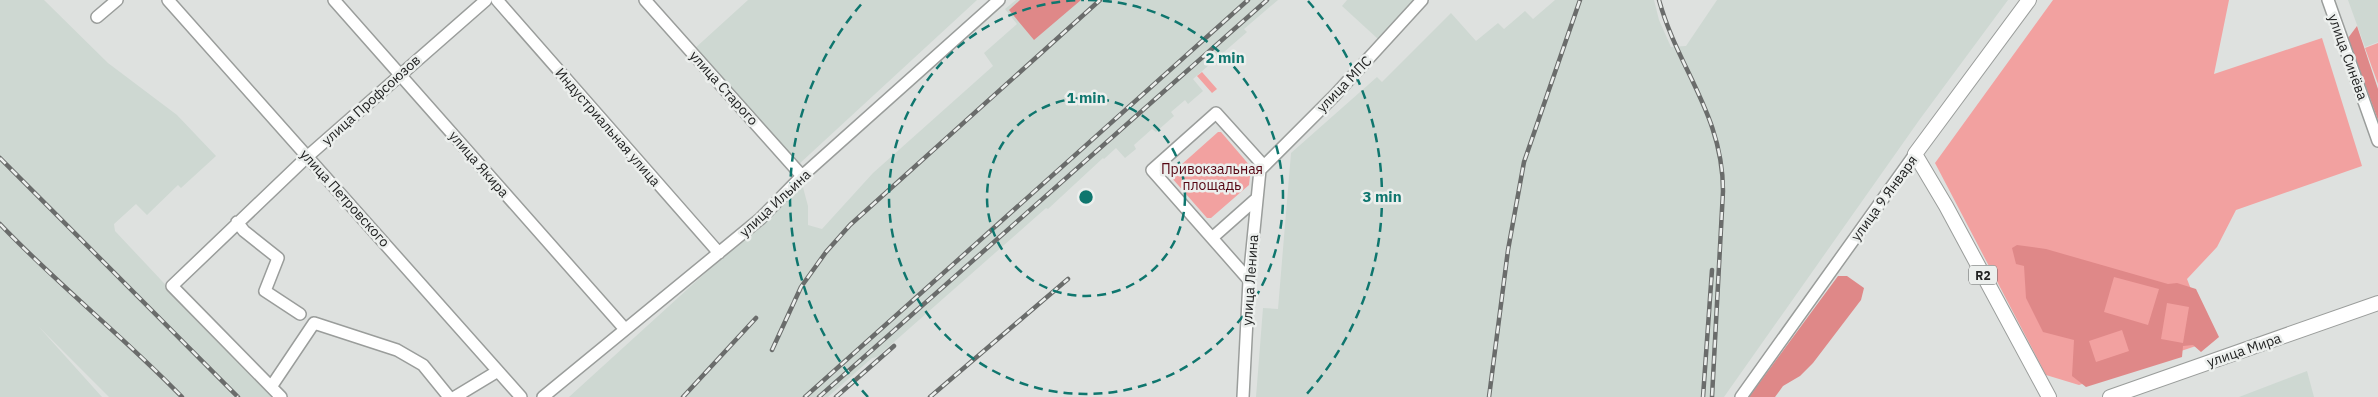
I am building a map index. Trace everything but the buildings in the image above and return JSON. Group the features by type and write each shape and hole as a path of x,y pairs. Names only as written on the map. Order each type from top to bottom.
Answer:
{"main road":[{"name":"улица 9 Января","path":"1915,154 2029,0"},
{"name":"R2","path":"1915,154 1946,206 2049,397"},
{"name":"улица Мира","path":"2110,397 2378,303"}],"street":[{"path":"97,17 117,0"},
{"name":"улица Петровского","path":"168,0 521,397"},
{"name":"улица Якира","path":"334,0 624,328"},
{"name":"улица Профсоюзов","path":"271,387 172,286 308,156 486,0"},
{"name":"Индустриальная улица","path":"497,0 719,253"},
{"name":"улица Старого","path":"645,0 802,176"},
{"name":"улица Ильина","path":"543,397 624,328 760,219 802,176 999,0"},
{"name":"улица МПС","path":"1263,165 1335,95 1422,0"},
{"name":"улица Синёва","path":"2328,0 2378,141"},
{"path":"1249,280 1152,170 1216,113 1263,165"},
{"name":"улица 9 Января","path":"1741,397 1915,154"},
{"name":"улица Ленина","path":"1243,397 1249,280 1258,178 1263,165"},
{"path":"1212,238 1256,199"},
{"path":"237,222 244,231 278,258 265,291 300,314"},
{"path":"281,397 271,387 314,323 397,350 423,365 449,397"},
{"path":"455,397 498,370"}],"shaded area":[{"path":"0,0 44,0 108,63 177,115 216,156 181,188 178,185 147,215 136,204 114,224 115,231 271,397 109,397 39,327 102,397 0,397"},
{"path":"748,0 977,0 798,165 693,50"},
{"path":"1016,0 1278,0 1244,29 1247,32 1193,79 1203,91 1188,104 1185,100 1171,112 1174,116 1156,132 1152,129 1134,145 1136,149 1125,158 1116,148 1103,158 1048,209 1046,208 877,357 872,358 828,397 569,397 791,195 801,180 808,206 808,225 822,229 873,173 993,66 984,53 1017,24 1005,9"},
{"path":"1020,0 1081,0 1034,40 1009,10"},
{"path":"1347,0 1413,0 1378,39 1342,6"},
{"path":"1555,0 1654,0 1659,20 1671,47 1686,46 1717,0 2008,0 1920,119 1724,397 1256,397 1263,308 1278,309 1291,153 1377,77 1382,82 1451,13 1476,41 1498,23 1504,29 1525,11 1533,19"},
{"path":"2348,0 2378,0 2378,42 2365,47"},
{"path":"2357,26 2378,89 2378,120 2348,38"},
{"path":"2017,245 2046,249 2168,284 2177,283 2196,289 2219,337 2201,352 2193,345 2183,346 2182,357 2086,387 2072,376 2074,340 2043,332 2026,298 2024,266 2016,264 2012,248","holes":["2114,277 2159,289 2148,325 2104,312","2167,303 2189,307 2183,343 2161,339","2122,330 2129,351 2096,362 2089,341"]},
{"path":"1838,276 1847,276 1864,288 1861,300 1813,363 1800,376 1783,386 1775,397 1749,397"},
{"path":"2307,371 2314,397 2239,397"}],"green space":[{"path":"2053,0 2229,0 2214,74 2322,38 2362,166 2236,210 2217,247 2187,279 2211,341 2079,385 2046,375 1935,163"},
{"path":"2378,43 2378,84 2365,48"},
{"path":"1202,72 1217,89 1212,93 1197,76"},
{"name":"Привокзальная площадь","path":"1218,132 1221,132 1251,167 1249,185 1211,218 1207,218 1171,177 1172,173"}],"railway":[{"path":"772,350 801,287 826,252 850,225 1100,0"},
{"path":"805,397 1248,0"},
{"path":"819,397 1267,0"},
{"path":"1489,397 1508,250 1524,162 1580,0"},
{"path":"1659,0 1667,25 1708,115 1716,139 1721,164 1723,191 1712,397"},
{"path":"0,158 238,397"},
{"path":"0,224 182,397"},
{"path":"1703,397 1712,270"},
{"path":"930,397 1068,279"},
{"path":"683,397 756,318"},
{"path":"836,397 894,346"}]}
